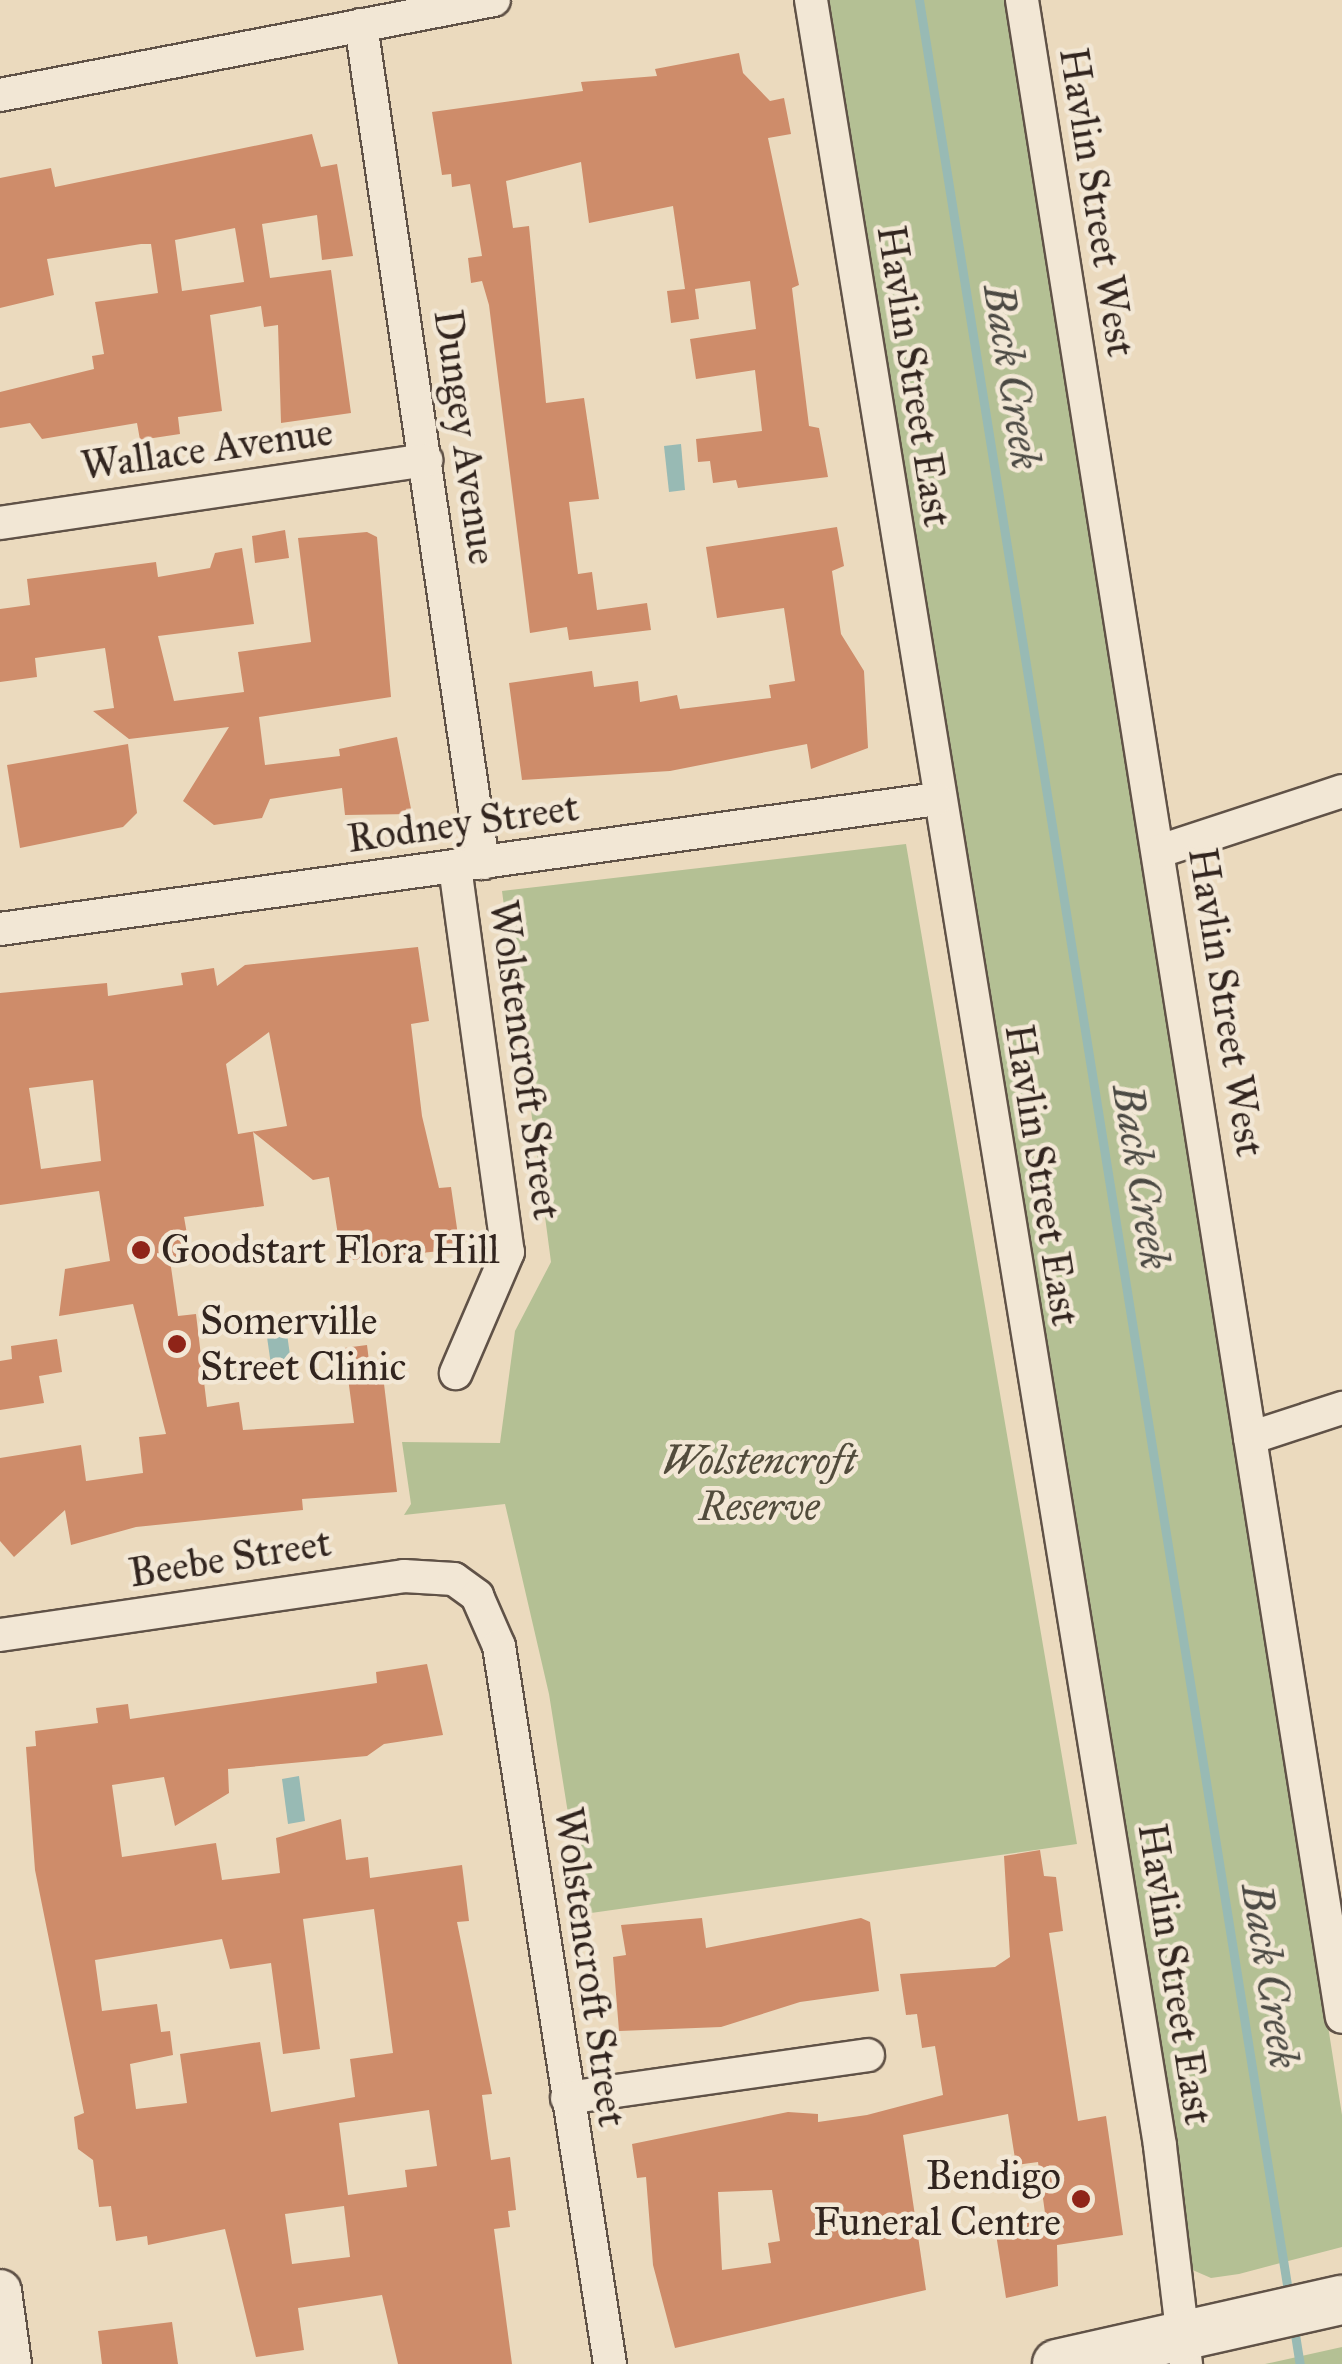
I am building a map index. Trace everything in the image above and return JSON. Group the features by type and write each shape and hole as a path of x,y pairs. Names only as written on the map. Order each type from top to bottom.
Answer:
{"main road":[{"path":"1057,2364 1184,2350 1246,2321 1339,2300"}],"street":[{"path":"0,95 494,0"},
{"name":"Havlin Street East","path":"811,0 937,799 1150,2089 1184,2350"},
{"name":"Havlin Street West","path":"1022,0 1342,2017"},
{"name":"Dungey Avenue","path":"361,25 426,460 469,865"},
{"name":"Wallace Avenue","path":"0,523 426,460"},
{"path":"1160,852 1342,791"},
{"name":"Rodney Street","path":"0,929 937,799"},
{"name":"Wolstencroft Street","path":"456,1374 508,1252 469,865"},
{"path":"1250,1438 1342,1408"},
{"name":"Beebe Street","path":"0,1636 404,1576 440,1576 470,1589"},
{"name":"Wolstencroft Street","path":"470,1589 499,1646 610,2364"},
{"path":"567,2098 868,2054"},
{"path":"0,2291 10,2364"}],"green space":[{"path":"829,0 1009,0 1342,2115 1342,2247 1239,2274 1211,2278 1188,2268 1176,2141"},
{"name":"Wolstencroft Reserve","path":"906,844 1077,1844 584,1914 549,1694 505,1504 404,1515 411,1504 402,1442 500,1443 515,1331 551,1262 502,891"},
{"path":"1342,2347 1342,2364 1265,2364"}],"water":[{"path":"681,444 685,490 669,492 664,446"},
{"path":"287,1334 293,1376 273,1379 267,1337"},
{"path":"299,1776 305,1821 288,1824 282,1779"}],"building":[{"path":"739,53 743,73 770,101 784,98 791,134 768,138 799,285 792,288 809,426 819,428 828,477 738,488 736,480 713,483 710,461 698,462 696,439 762,431 755,370 696,379 690,339 756,329 750,281 695,289 699,319 671,323 667,291 685,289 673,206 589,223 581,162 506,181 513,228 529,226 546,403 584,398 599,499 569,502 578,574 592,572 597,610 647,603 651,630 569,640 567,627 530,633 489,305 482,281 471,283 468,258 482,256 470,184 452,187 451,174 442,175 432,112 583,91 581,82 657,76 655,69"},
{"path":"312,134 321,167 337,164 353,256 322,260 317,215 262,224 270,278 331,270 351,413 281,423 278,325 264,327 261,306 210,315 222,411 178,417 180,434 140,440 137,423 42,439 30,423 0,428 0,392 94,369 92,356 104,354 95,302 158,293 151,244 141,244 47,259 54,295 0,308 0,178 51,168 55,187","holes":["235,228 244,282 182,291 175,240"]},
{"path":"837,527 844,566 832,571 841,634 864,671 868,748 811,769 807,744 670,771 522,780 509,683 592,671 594,687 638,681 640,702 677,695 680,709 771,698 769,685 795,681 784,608 717,618 706,547"},
{"path":"285,530 289,558 255,563 252,536"},
{"path":"367,532 377,537 391,697 259,717 265,765 340,756 339,749 397,737 412,814 345,815 342,788 270,799 262,818 214,825 183,801 229,727 129,739 93,711 114,708 105,648 35,658 37,677 0,682 0,609 30,605 27,579 156,562 158,577 210,568 215,553 242,548 254,624 158,636 174,701 244,692 238,652 311,642 298,538"},
{"path":"128,744 137,813 123,827 20,848 7,765"},
{"path":"418,947 429,1021 411,1024 422,1116 439,1188 451,1187 460,1249 342,1261 329,1177 313,1180 253,1132 264,1206 184,1217 191,1257 170,1260 178,1316 196,1314 207,1407 239,1402 243,1430 354,1423 344,1348 367,1345 369,1361 381,1359 397,1492 302,1499 303,1510 136,1527 71,1545 65,1510 14,1557 0,1541 0,1458 81,1445 86,1481 143,1473 139,1437 166,1434 133,1304 59,1316 65,1269 110,1261 99,1191 0,1205 0,993 107,983 108,996 183,985 181,973 214,968 217,986 245,965","holes":["269,1032 287,1126 238,1134 226,1064","93,1080 101,1161 41,1169 29,1088"]},
{"path":"57,1339 62,1372 39,1376 44,1403 0,1410 0,1361 12,1359 11,1346"},
{"path":"427,1664 443,1735 384,1744 367,1756 228,1769 229,1793 175,1826 164,1777 112,1785 122,1857 216,1843 222,1880 280,1873 276,1838 341,1819 346,1860 368,1857 370,1878 462,1865 469,1921 457,1922 492,2094 482,2095 491,2160 510,2157 516,2210 508,2211 510,2227 494,2229 512,2364 398,2364 382,2295 298,2308 304,2350 256,2357 225,2229 148,2245 147,2236 116,2241 111,2206 99,2207 93,2160 78,2149 74,2117 84,2113 35,1870 26,1747 36,1746 35,1731 98,1723 96,1708 128,1704 130,1719 377,1683 376,1672","holes":["374,1909 393,2053 350,2059 355,2097 271,2112 260,2042 180,2054 187,2103 136,2109 130,2064 173,2055 170,2031 161,2032 157,2004 102,2011 95,1960 222,1939 230,1969 271,1963 283,2054 320,2049 303,1919","429,2110 437,2166 405,2170 407,2187 348,2195 339,2123","344,2206 350,2257 292,2264 285,2214"]},
{"path":"1040,1850 1044,1876 1056,1877 1063,1931 1049,1933 1078,2121 1106,2116 1123,2235 1057,2245 1058,2286 1006,2298 996,2234 1045,2213 1038,2162 1016,2165 1008,2114 903,2135 926,2290 675,2348 653,2265 646,2177 637,2178 632,2144 788,2112 818,2114 818,2122 867,2115 943,2095 935,2046 922,2048 917,2014 906,2015 900,1974 995,1967 1010,1957 1004,1856","holes":["772,2190 780,2241 768,2243 771,2263 722,2270 718,2192"]},
{"path":"702,1918 706,1948 861,1918 870,1922 879,1991 800,2002 721,2027 619,2031 613,1957 626,1955 621,1925"},
{"path":"172,2322 178,2364 102,2364 98,2331"}],"waterway":[{"name":"Back Creek","path":"919,0 1289,2298"},
{"name":"Back Creek","path":"1294,2328 1300,2364"}],"place":[{"name":"Goodstart Flora Hill","path":"141,1250"},
{"name":"Somerville Street Clinic","path":"177,1344"},
{"name":"Bendigo Funeral Centre","path":"1081,2199"}]}
